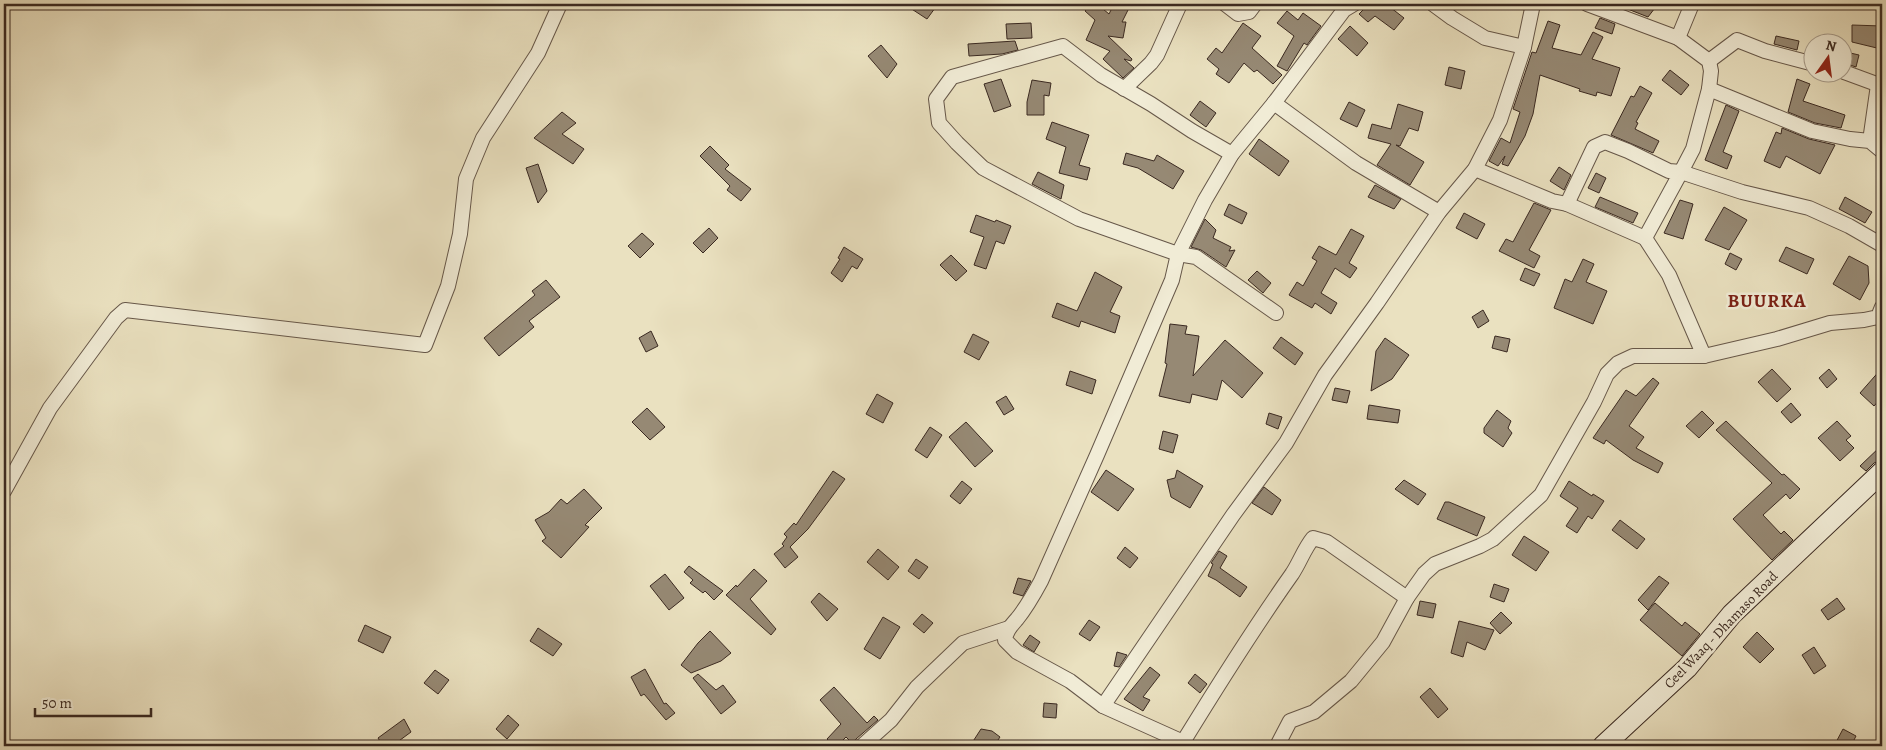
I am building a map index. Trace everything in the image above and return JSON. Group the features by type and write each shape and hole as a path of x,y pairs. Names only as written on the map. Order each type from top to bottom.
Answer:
{"main road":[{"name":"Ceel Waaq - Dhamaso Road","path":"1602,746 1687,668 1732,614 1880,477"}],"street":[{"path":"4,491 50,408 116,318 125,310 425,345 448,286 460,234 466,180 483,138 538,53 560,4"},
{"path":"1124,89 1157,55 1180,4"},
{"path":"1225,4 1238,14 1249,12 1255,4"},
{"path":"1433,4 1485,38 1524,47"},
{"path":"1103,706 1233,515 1286,443 1325,375 1439,212 1476,169 1500,120 1524,47 1533,4"},
{"path":"1587,4 1678,38 1709,61 1711,72 1709,89 1693,148 1646,238"},
{"path":"1678,38 1692,4"},
{"path":"1344,6 1274,103 1232,154 1205,200 1178,254 1172,280 1041,581 1009,628 1004,640 1017,652 1070,681 1103,706 1185,744 1253,629 1300,562 1306,546 1313,538 1327,542 1407,598"},
{"path":"1709,61 1737,40 1765,51 1804,61"},
{"path":"1232,154 1192,131 1152,104 1101,75 1063,46 952,77 936,99 939,122 956,143 984,168 1079,219 1178,254 1196,257 1276,313"},
{"path":"1854,76 1880,85 1870,141"},
{"path":"1709,89 1812,131 1870,141 1882,151"},
{"path":"1274,103 1356,163 1439,212"},
{"path":"1567,204 1594,147 1605,142 1669,171 1681,172 1742,192 1809,208 1849,226 1882,245"},
{"path":"1476,169 1552,201 1567,204 1646,238 1669,275 1704,356"},
{"path":"1277,746 1290,721 1314,712 1351,680 1383,642 1407,598 1424,574 1435,564 1480,546 1492,538 1541,495 1594,402 1607,374 1618,363 1633,356 1704,356 1777,339 1830,323 1878,317 1882,307"},
{"path":"862,746 891,720 917,687 963,643 1009,628"}],"building":[{"path":"904,4 938,4 927,19"},
{"path":"1091,4 1097,4 1109,14 1114,4 1131,4 1122,22 1126,22 1123,38 1108,36 1132,59 1131,61 1124,59 1134,68 1123,78 1103,59 1110,51 1086,40 1095,20 1085,11"},
{"path":"1369,4 1372,4 1377,9 1382,4 1386,4 1404,18 1394,30 1375,16 1368,22 1359,14"},
{"path":"1615,4 1658,4 1648,17"},
{"path":"1287,11 1298,20 1303,13 1321,26 1307,45 1304,43 1287,71 1277,66 1294,36 1277,23"},
{"path":"1600,18 1615,24 1612,34 1595,28"},
{"path":"1548,21 1560,25 1552,48 1581,55 1593,32 1603,37 1592,59 1620,68 1611,96 1597,92 1596,96 1579,91 1580,89 1540,75 1533,114 1525,136 1508,166 1502,164 1505,156 1498,166 1489,161 1501,138 1510,143 1520,112 1513,109 1532,52 1536,53"},
{"path":"1031,23 1032,38 1007,39 1006,24"},
{"path":"1243,23 1261,36 1252,48 1282,75 1273,84 1257,70 1254,72 1244,63 1229,83 1216,74 1219,69 1207,59 1216,48 1222,53"},
{"path":"1852,25 1882,26 1881,49 1854,42 1854,32 1852,32"},
{"path":"1350,26 1368,43 1357,56 1338,39"},
{"path":"1776,36 1799,41 1797,50 1774,44"},
{"path":"1015,41 1018,50 1002,54 969,56 968,44"},
{"path":"881,45 897,64 887,78 868,56"},
{"path":"1854,54 1859,55 1856,67 1854,66"},
{"path":"1449,67 1465,71 1461,89 1445,85"},
{"path":"1670,70 1689,85 1681,95 1662,80"},
{"path":"1001,79 1011,106 994,112 984,84"},
{"path":"1797,79 1810,84 1803,101 1845,115 1841,128 1815,123 1788,112"},
{"path":"1032,80 1051,83 1049,96 1044,95 1044,115 1027,115 1027,102"},
{"path":"1640,86 1652,93 1636,122 1638,123 1635,129 1659,141 1653,153 1611,135 1631,96 1634,97"},
{"path":"1200,101 1216,113 1206,127 1190,115"},
{"path":"1349,102 1365,110 1357,127 1340,119"},
{"path":"1398,104 1423,112 1418,131 1409,128 1400,146 1396,145 1424,162 1410,185 1377,165 1391,144 1368,138 1372,124 1391,129"},
{"path":"1726,105 1739,111 1723,152 1732,156 1727,169 1705,160"},
{"path":"562,112 576,123 562,134 584,149 573,164 534,138"},
{"path":"1052,122 1089,135 1079,165 1090,168 1087,180 1059,173 1066,147 1046,139"},
{"path":"1782,128 1809,139 1835,145 1820,174 1786,156 1780,168 1764,161 1776,132 1781,134"},
{"path":"1259,139 1289,161 1279,176 1249,154"},
{"path":"710,146 729,165 725,169 751,189 741,201 727,190 730,186 700,156"},
{"path":"1126,153 1154,161 1157,155 1184,171 1173,189 1138,168 1123,164"},
{"path":"538,164 547,191 538,203 526,168"},
{"path":"1559,167 1571,175 1564,190 1550,181"},
{"path":"1038,172 1064,185 1061,199 1032,184"},
{"path":"1596,173 1606,178 1599,193 1588,188"},
{"path":"1375,185 1401,199 1394,209 1368,197"},
{"path":"1600,197 1638,213 1633,223 1595,207"},
{"path":"1845,197 1872,212 1865,223 1839,209"},
{"path":"1680,200 1693,204 1683,239 1664,233"},
{"path":"1534,203 1551,210 1529,250 1540,256 1534,268 1499,251 1506,239 1513,242"},
{"path":"1229,204 1247,213 1242,224 1224,215"},
{"path":"1724,207 1747,220 1729,250 1705,240"},
{"path":"1464,213 1485,224 1477,239 1456,228"},
{"path":"976,215 1011,226 1004,244 996,241 986,269 974,265 984,237 970,232"},
{"path":"1205,219 1216,230 1213,238 1231,247 1229,251 1235,250 1226,267 1201,250 1191,247"},
{"path":"709,228 718,238 703,253 693,243"},
{"path":"1351,229 1364,236 1349,263 1357,268 1350,278 1335,268 1321,293 1337,303 1331,314 1315,303 1312,308 1289,295 1297,282 1303,286 1317,261 1312,258 1319,246 1336,255"},
{"path":"642,233 654,244 640,258 628,246"},
{"path":"844,247 863,259 857,269 852,266 842,282 831,273 840,259 838,258"},
{"path":"1786,247 1814,259 1807,274 1779,261"},
{"path":"1730,253 1742,259 1736,270 1725,264"},
{"path":"951,255 967,271 956,281 940,265"},
{"path":"1849,256 1868,266 1869,283 1860,300 1833,284"},
{"path":"1583,259 1594,264 1586,282 1607,291 1593,324 1554,308 1565,279 1572,282"},
{"path":"1525,268 1540,274 1534,286 1520,280"},
{"path":"1257,271 1271,283 1263,293 1248,280"},
{"path":"1095,272 1122,287 1110,312 1120,316 1115,333 1081,321 1079,327 1052,317 1057,303 1077,311"},
{"path":"546,280 560,297 529,321 534,327 499,356 484,338 535,295 532,291"},
{"path":"1483,310 1489,321 1478,328 1472,317"},
{"path":"1170,324 1187,326 1185,334 1199,336 1193,376 1225,340 1263,373 1242,398 1222,380 1217,400 1192,394 1190,403 1159,396 1167,364 1165,363"},
{"path":"651,331 658,346 646,352 639,338"},
{"path":"973,334 989,342 979,360 964,352"},
{"path":"1495,336 1510,339 1507,352 1492,348"},
{"path":"1281,337 1303,353 1295,365 1273,348"},
{"path":"1385,338 1409,355 1392,379 1371,391 1376,351"},
{"path":"1882,368 1882,397 1874,406 1860,393"},
{"path":"1772,369 1791,389 1777,402 1758,382"},
{"path":"1829,369 1837,379 1827,388 1819,378"},
{"path":"1070,371 1096,380 1092,394 1066,385"},
{"path":"1653,378 1659,383 1629,426 1644,437 1636,448 1663,463 1658,473 1633,460 1606,440 1604,444 1593,438 1626,390 1636,396"},
{"path":"1335,388 1350,391 1347,403 1332,400"},
{"path":"877,394 893,403 883,423 866,414"},
{"path":"1006,396 1014,409 1004,415 996,402"},
{"path":"1791,403 1801,415 1791,423 1781,412"},
{"path":"1369,405 1400,410 1398,423 1367,419"},
{"path":"647,408 665,427 650,440 632,422"},
{"path":"1497,410 1511,421 1508,428 1512,433 1503,447 1484,433 1484,428"},
{"path":"1702,411 1714,423 1699,438 1686,426"},
{"path":"1269,413 1282,417 1278,429 1266,424"},
{"path":"1726,421 1782,475 1784,474 1800,489 1790,499 1786,494 1763,515 1781,534 1784,531 1793,540 1772,560 1733,519 1772,483 1716,430"},
{"path":"1837,421 1851,436 1846,440 1854,448 1840,461 1818,438"},
{"path":"966,422 993,451 975,467 949,437"},
{"path":"930,427 942,435 927,458 915,450"},
{"path":"1163,431 1178,435 1173,453 1159,449"},
{"path":"1882,445 1882,460 1874,463 1866,471 1860,466"},
{"path":"1106,470 1134,489 1118,511 1091,492"},
{"path":"1177,470 1203,486 1190,508 1171,497 1167,480 1175,478"},
{"path":"833,471 845,479 808,529 790,547 798,557 785,568 774,554 784,546 782,544 787,537 784,534 794,523 796,525"},
{"path":"1404,480 1426,494 1418,505 1395,489"},
{"path":"962,481 972,489 960,504 950,496"},
{"path":"1569,481 1592,496 1593,494 1604,501 1592,519 1588,516 1577,533 1566,526 1578,508 1560,496"},
{"path":"1264,487 1281,500 1272,515 1252,503"},
{"path":"584,489 602,508 585,525 589,527 561,558 542,541 546,538 535,520 549,512 561,499 567,504"},
{"path":"1445,502 1485,517 1477,536 1437,519"},
{"path":"1620,520 1645,539 1637,549 1612,530"},
{"path":"1524,536 1549,552 1536,571 1512,555"},
{"path":"1125,547 1138,558 1130,568 1117,558"},
{"path":"878,549 899,567 888,580 867,562"},
{"path":"1219,551 1227,556 1220,568 1247,587 1240,597 1208,576 1213,564 1211,563"},
{"path":"916,559 928,567 919,579 908,571"},
{"path":"689,566 723,591 714,600 705,591 703,593 690,583 693,580 684,572"},
{"path":"754,569 767,581 750,599 776,629 771,635 726,595 736,585 737,587"},
{"path":"665,574 684,598 669,610 650,586"},
{"path":"1659,576 1669,583 1648,610 1638,600"},
{"path":"1018,578 1031,581 1023,596 1013,593"},
{"path":"1494,584 1509,589 1504,602 1490,597"},
{"path":"819,593 838,609 827,621 811,602"},
{"path":"1837,598 1845,609 1828,620 1821,610"},
{"path":"1420,601 1436,604 1433,618 1417,615"},
{"path":"1655,603 1682,626 1685,622 1700,634 1682,656 1640,620"},
{"path":"1501,612 1512,623 1500,634 1490,623"},
{"path":"922,614 933,623 924,633 913,624"},
{"path":"883,617 900,627 880,659 864,649"},
{"path":"1089,620 1100,627 1090,641 1079,634"},
{"path":"1459,621 1494,630 1485,650 1467,642 1463,657 1451,653"},
{"path":"365,625 391,637 383,653 358,641"},
{"path":"538,628 562,644 553,656 530,641"},
{"path":"710,631 731,653 721,661 691,673 681,665"},
{"path":"1757,632 1774,649 1760,663 1743,647"},
{"path":"1030,635 1040,642 1034,652 1023,645"},
{"path":"1814,647 1826,666 1814,674 1802,655"},
{"path":"1117,652 1127,655 1119,667 1114,666"},
{"path":"1150,667 1160,675 1143,697 1150,700 1143,711 1124,699"},
{"path":"645,669 664,704 666,703 675,713 666,720 644,694 641,696 631,677"},
{"path":"435,670 449,680 438,694 424,683"},
{"path":"698,674 716,690 723,685 736,702 721,714 693,678"},
{"path":"1195,674 1207,684 1200,693 1188,683"},
{"path":"834,687 867,723 874,716 878,720 856,739 854,745 846,737 837,746 834,746 827,739 841,724 820,700"},
{"path":"1430,688 1448,709 1438,718 1420,697"},
{"path":"1044,703 1057,704 1056,718 1043,717"},
{"path":"508,715 519,725 507,739 496,729"},
{"path":"404,719 411,732 392,746 383,746 378,738"},
{"path":"981,729 992,731 1000,737 994,746 970,746"},
{"path":"1843,729 1856,736 1851,746 1834,746"}],"district":[{"name":"BUURKA","path":"1767,301"}]}
